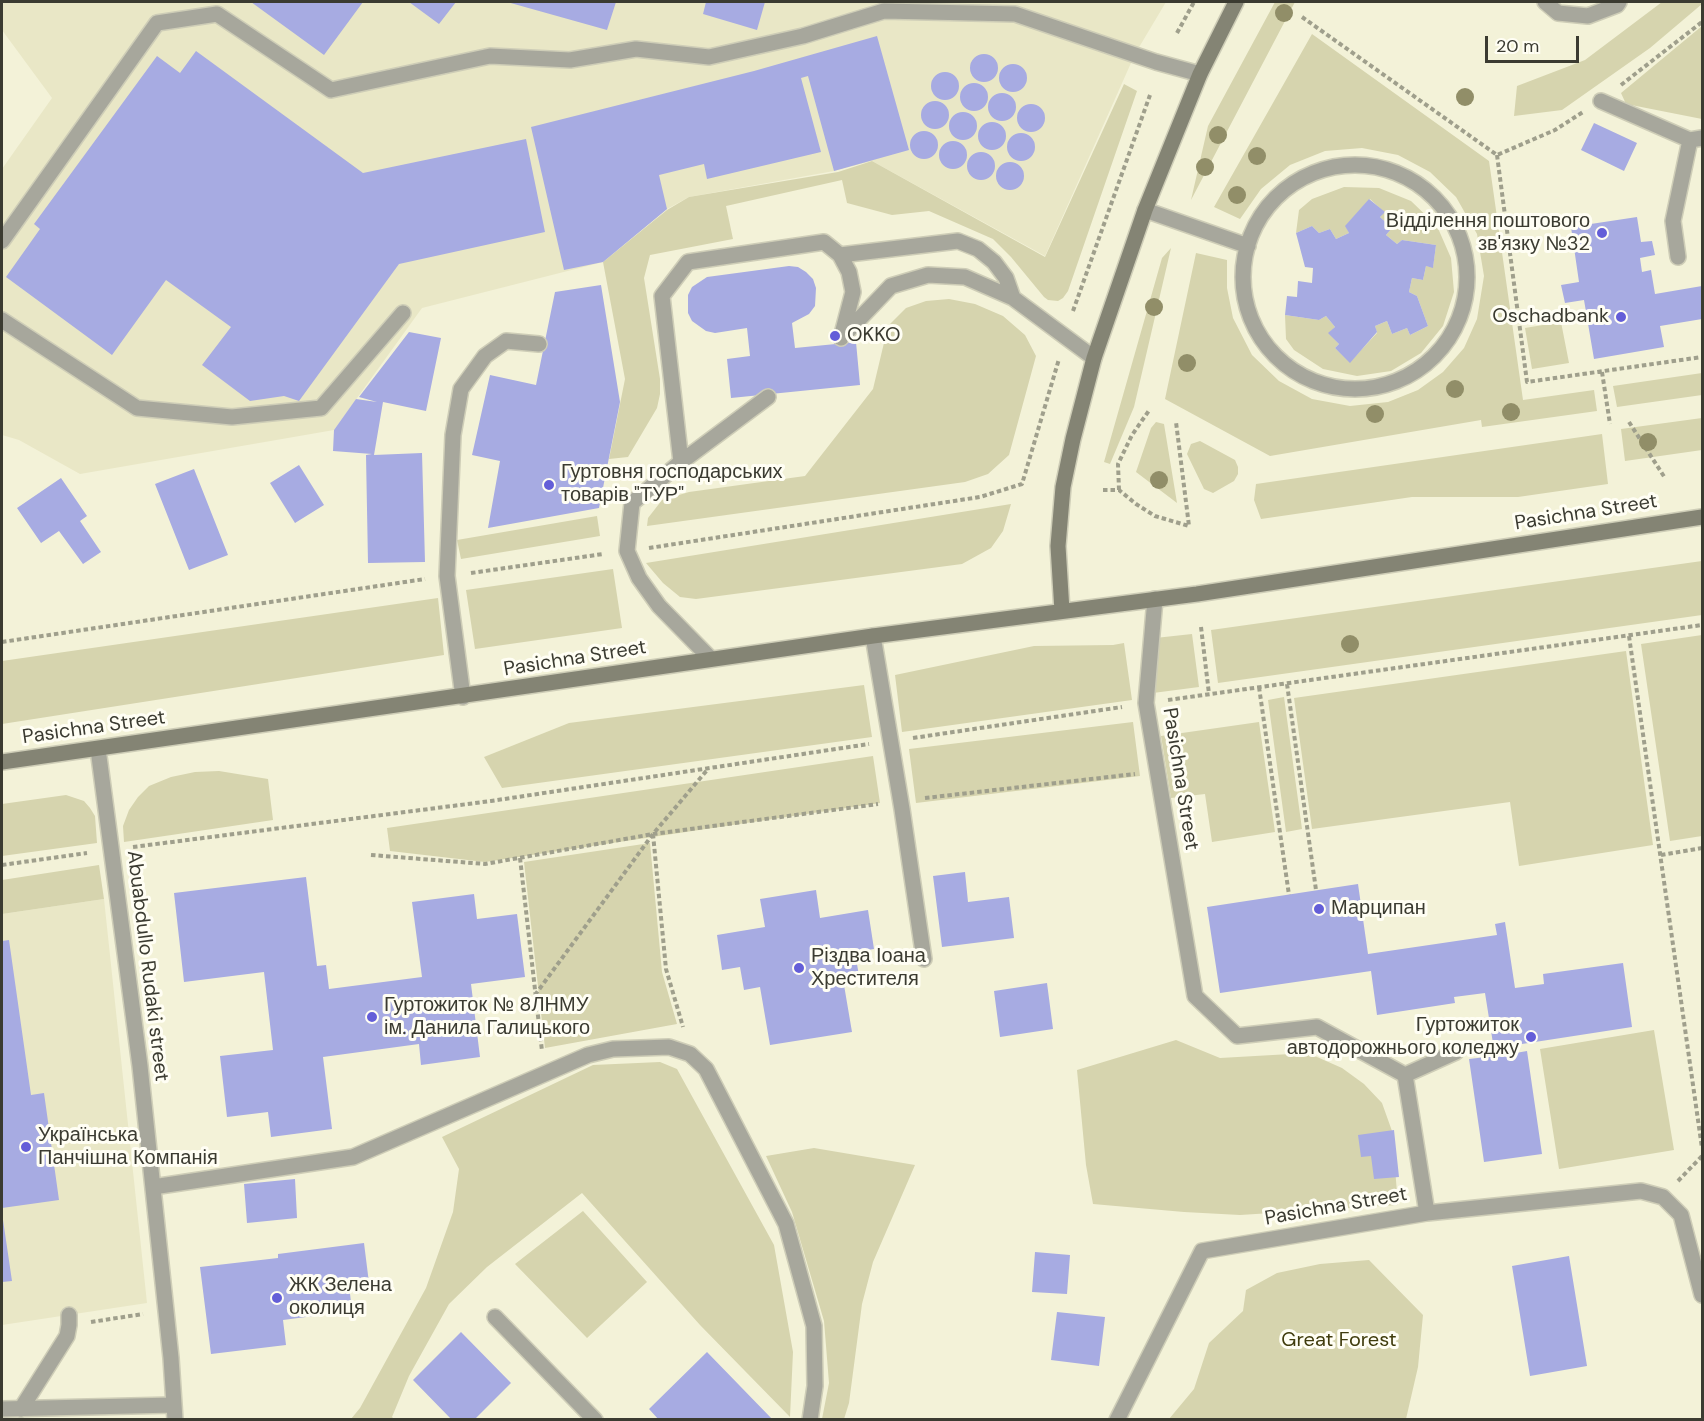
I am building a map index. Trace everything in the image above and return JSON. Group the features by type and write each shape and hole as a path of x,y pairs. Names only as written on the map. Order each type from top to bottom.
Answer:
{"main road":[{"path":"1062,610 1058,546 1063,487 1073,439 1095,358 1144,210 1200,74 1236,2"},
{"name":"Pasichna Street","path":"2,762 873,636 1155,599 1702,517"}],"street":[{"path":"1545,2 1558,13 1588,16 1617,5 1619,2"},
{"path":"2,241 157,23 217,14 331,90 490,56 570,60 636,49 709,57 803,36 884,12 1015,14 1156,62 1200,74"},
{"path":"1601,101 1696,139 1673,221 1678,257"},
{"path":"1361,165 1393,171 1420,185 1443,207 1461,239 1467,276 1461,314 1449,339 1432,359 1410,376 1384,386 1350,390 1318,383 1289,368 1266,345 1249,313 1244,258 1248,246 1253,229 1273,200 1299,180 1329,168 1361,165"},
{"path":"1144,210 1248,246"},
{"path":"840,255 958,241 978,249 994,262 1006,278 1013,298"},
{"path":"681,462 662,296 688,262 824,242 840,255 849,272 853,292 841,338 891,286 928,275 964,277 1013,298 1095,358"},
{"path":"2,320 137,408 232,417 321,408 403,314"},
{"path":"463,697 447,576 453,435 461,389 485,356 506,342 539,344"},
{"path":"711,660 659,606 639,578 627,551 632,503 681,462 768,397"},
{"name":"Pasichna Street","path":"1118,1419 1202,1251 1427,1213 1405,1075 1317,1027 1237,1036 1195,996 1146,703 1155,599"},
{"path":"873,636 924,959"},
{"name":"Abuabdullo Rudaki street","path":"98,749 153,1188 175,1412"},
{"path":"153,1188 353,1157 588,1055 613,1049 669,1047 690,1054 706,1069 786,1224 814,1326 815,1386 810,1419"},
{"path":"1405,1075 1456,1052"},
{"path":"1427,1213 1641,1191 1663,1197 1681,1215 1702,1295"},
{"path":"495,1317 595,1419"},
{"path":"21,1409 67,1336 69,1320"},
{"path":"2,1409 175,1412"}],"path":[{"path":"1177,33 1194,2"},
{"path":"1302,17 1497,155 1527,382 1702,357"},
{"path":"1497,155 1556,130 1601,101 1702,22"},
{"path":"1073,311 1150,95"},
{"path":"2,642 980,497 1022,484 1060,353"},
{"path":"1602,372 1610,424"},
{"path":"1119,490 1118,464 1132,435 1149,409"},
{"path":"1103,490 1119,490 1155,516 1189,526 1176,422"},
{"path":"1629,422 1665,478"},
{"path":"906,739 1702,625"},
{"path":"1201,627 1209,694"},
{"path":"1629,636 1702,1148"},
{"path":"1287,684 1316,890"},
{"path":"1259,687 1289,895"},
{"path":"2,865 492,801 873,744"},
{"path":"535,995 653,834 709,768"},
{"path":"371,855 485,864 653,834 900,801 1157,772"},
{"path":"653,834 666,969 690,1054"},
{"path":"1661,855 1702,848"},
{"path":"520,858 545,1074"},
{"path":"1663,1197 1702,1156"},
{"path":"69,1320 166,1310"}],"shaded area":[{"path":"2,2 1166,2 1135,54 1045,256 872,161 834,171 689,197 667,209 603,262 422,308 334,430 80,474 19,440 2,435 2,169 52,98 2,30"},
{"path":"104,899 147,1303 2,1325 2,914"}],"green space":[{"path":"1275,2 1295,2 1191,200 1208,126"},
{"path":"1662,2 1702,2 1702,4 1650,48 1562,110 1514,116 1517,86 1585,60"},
{"path":"1702,26 1702,119 1626,104 1621,93"},
{"path":"1312,34 1489,161 1523,400 1594,390 1597,411 1482,427 1481,420 1270,456 1165,399 1196,253 1227,260 1227,288 1233,318 1252,355 1279,381 1312,399 1350,406 1388,402 1418,390 1443,372 1464,348 1477,319 1484,276 1477,234 1456,197 1430,172 1398,155 1362,148 1325,151 1290,165 1261,189 1240,219 1214,207"},
{"path":"1124,84 1137,91 1068,291 1058,301 1044,297 993,239 929,211 892,215 847,203 842,180 726,206 733,239 650,255 644,278 660,379 660,394 657,408 628,457 609,459 625,379 603,262 667,210 689,197 838,172 872,161 1045,257"},
{"path":"1344,187 1379,188 1411,201 1437,226 1451,258 1454,292 1443,326 1421,353 1391,371 1357,376 1323,369 1294,350 1286,339 1285,315 1319,320 1326,316 1335,327 1329,333 1339,344 1335,348 1350,362 1377,333 1375,326 1387,321 1392,334 1407,328 1410,335 1428,326 1417,296 1409,292 1412,278 1423,280 1426,266 1433,267 1436,245 1402,240 1397,244 1386,235 1392,228 1380,217 1384,212 1370,199 1346,226 1349,233 1336,239 1330,229 1319,233 1312,226 1296,233 1299,210 1312,199"},
{"path":"1171,248 1134,407 1110,464 1104,462 1162,258"},
{"path":"949,299 975,304 1003,316 1025,335 1036,356 1009,455 988,474 965,482 647,526 648,518 662,500 689,492 805,476 873,389 888,326 906,308 926,301"},
{"path":"1561,322 1569,363 1532,369 1525,328"},
{"path":"1702,373 1702,395 1617,407 1613,386"},
{"path":"1702,418 1702,450 1625,461 1621,429"},
{"path":"1156,422 1164,424 1177,503 1136,472 1151,428"},
{"path":"1602,434 1608,484 1518,497 1412,497 1261,519 1254,500 1256,484"},
{"path":"1200,441 1235,460 1238,467 1238,474 1234,481 1213,493 1204,489 1187,454 1191,444"},
{"path":"1011,504 1003,531 991,548 962,564 696,599 680,597 663,583 646,563"},
{"path":"597,516 600,536 461,559 457,540"},
{"path":"1702,561 1702,615 1218,683 1211,630"},
{"path":"613,569 622,628 475,649 466,590"},
{"path":"438,598 444,655 2,724 2,661"},
{"path":"1192,634 1199,687 1153,693 1146,639"},
{"path":"1702,635 1702,836 1670,841 1641,644"},
{"path":"1124,643 1132,700 902,732 895,675 1034,646"},
{"path":"1626,651 1653,845 1519,866 1510,802 1312,829 1294,698"},
{"path":"864,685 872,737 502,788 484,757 569,723"},
{"path":"1284,697 1302,829 1286,832 1268,700"},
{"path":"1133,722 1140,776 916,803 909,749"},
{"path":"1259,722 1275,832 1212,842 1205,794 1171,798 1161,736"},
{"path":"873,756 880,803 485,862 390,851 387,828"},
{"path":"219,771 268,779 273,820 124,842 123,826 129,810 149,786 171,777 195,772"},
{"path":"66,795 84,801 90,808 95,816 97,843 2,856 2,804"},
{"path":"650,843 662,972 677,1024 545,1048 524,862"},
{"path":"99,865 104,899 2,914 2,880"},
{"path":"1654,1030 1674,1150 1559,1169 1540,1049"},
{"path":"1176,1040 1220,1058 1308,1053 1342,1068 1364,1084 1382,1103 1392,1131 1398,1205 1240,1215 1093,1204 1086,1165 1077,1070"},
{"path":"660,1062 677,1069 774,1245 793,1352 790,1417 700,1325 582,1193 487,1267 449,1304 409,1376 392,1417 394,1419 351,1419 360,1408 426,1288 453,1212 459,1169 442,1137 593,1065"},
{"path":"814,1148 915,1165 873,1262 862,1304 849,1403 844,1419 822,1419 829,1383 824,1321 792,1212 766,1156"},
{"path":"583,1211 647,1282 587,1338 515,1264"},
{"name":"Great Forest","path":"1369,1260 1423,1315 1418,1367 1406,1419 1169,1419 1194,1389 1209,1343 1243,1311 1246,1290 1277,1273 1320,1264"}],"building":[{"path":"251,2 363,2 324,55"},
{"path":"409,2 456,2 439,24"},
{"path":"507,2 616,2 607,30"},
{"path":"706,2 765,2 757,30 703,14"},
{"path":"877,36 909,150 834,171 808,76 801,78 821,152 707,179 704,164 659,175 667,209 603,262 564,270 531,127 754,71"},
{"path":"196,51 363,173 526,139 545,232 399,264 299,401 284,396 250,401 202,365 231,327 166,280 112,355 6,277 40,229 34,224 157,56 180,73"},
{"path":"984,54 994,58 998,68 994,78 984,82 974,78 970,68 974,58"},
{"path":"1013,64 1023,68 1027,78 1023,88 1013,92 1003,88 999,78 1003,68"},
{"path":"945,72 955,76 959,86 955,96 945,100 935,96 931,86 935,76"},
{"path":"974,83 984,87 988,97 984,107 974,111 964,107 960,97 964,87"},
{"path":"1002,93 1012,97 1016,107 1012,117 1002,121 992,117 988,107 992,97"},
{"path":"935,101 945,105 949,115 945,125 935,129 925,125 921,115 925,105"},
{"path":"1031,104 1041,108 1045,118 1041,128 1031,132 1021,128 1017,118 1021,108"},
{"path":"963,112 973,116 977,126 973,136 963,140 953,136 949,126 953,116"},
{"path":"992,122 1002,126 1006,136 1002,146 992,150 982,146 978,136 982,126"},
{"path":"1594,123 1637,143 1624,171 1581,150"},
{"path":"924,131 934,135 938,145 934,155 924,159 914,155 910,145 914,135"},
{"path":"1021,133 1031,137 1035,147 1031,157 1021,161 1011,157 1007,147 1011,137"},
{"path":"953,141 963,145 967,155 963,165 953,169 943,165 939,155 943,145"},
{"path":"981,152 991,156 995,166 991,176 981,180 971,176 967,166 971,156"},
{"path":"1010,162 1020,166 1024,176 1020,186 1010,190 1000,186 996,176 1000,166"},
{"path":"1369,199 1385,212 1380,217 1392,228 1386,235 1397,244 1402,240 1436,245 1433,268 1426,266 1423,280 1412,278 1409,292 1417,296 1428,326 1410,335 1407,328 1392,334 1387,321 1375,326 1377,332 1350,363 1335,348 1339,344 1328,333 1335,327 1326,316 1319,320 1285,315 1287,296 1297,297 1298,281 1312,283 1313,268 1305,267 1296,233 1312,226 1319,233 1330,229 1336,239 1349,233 1345,226"},
{"path":"1637,217 1641,242 1652,241 1655,255 1640,258 1642,272 1651,270 1655,294 1702,286 1702,319 1660,326 1664,347 1594,359 1584,300 1565,303 1561,285 1579,282 1571,227"},
{"path":"789,266 798,267 806,272 813,279 816,288 815,306 809,314 792,323 795,348 856,342 860,385 731,398 727,359 750,356 747,328 715,333 706,331 692,321 688,313 688,295 692,287 707,277"},
{"path":"601,285 620,402 599,508 488,528 500,461 472,455 490,375 536,385 555,292"},
{"path":"409,332 441,338 426,411 383,402 374,455 422,453 425,562 368,563 366,455 372,454 333,451 334,430 356,399 377,402 359,397"},
{"path":"299,465 324,505 295,523 270,483"},
{"path":"194,469 228,555 189,570 155,484"},
{"path":"61,478 87,516 80,521 101,552 83,564 59,531 41,543 17,508"},
{"path":"965,872 968,902 1009,897 1014,938 942,947 933,876"},
{"name":"Гуртожиток № 8ЛНМУ ім. Данила Галицького","path":"306,877 317,966 326,965 329,989 422,977 412,902 474,894 477,919 517,914 525,977 471,984 480,1057 421,1065 419,1044 323,1057 332,1129 271,1137 268,1112 227,1117 220,1056 273,1050 264,972 184,982 174,893"},
{"name":"Гуртожиток автодорожнього коледжу","path":"1358,884 1368,954 1497,935 1495,924 1505,922 1515,988 1544,984 1543,974 1623,963 1632,1027 1509,1046 1510,1054 1527,1051 1542,1154 1484,1162 1469,1059 1495,1056 1485,993 1454,997 1455,1003 1377,1015 1371,971 1220,993 1207,907"},
{"name":"Різдва Іоана Хрестителя","path":"816,890 820,918 868,910 874,949 855,952 860,982 844,985 852,1032 770,1045 760,987 744,990 740,967 722,970 717,935 765,927 760,899"},
{"name":"Українська Панчішна Компанія","path":"9,940 31,1095 44,1093 59,1200 2,1208 2,941"},
{"path":"1047,983 1053,1029 1000,1037 994,991"},
{"path":"1394,1130 1399,1177 1374,1179 1371,1156 1361,1157 1358,1135"},
{"path":"295,1179 297,1218 247,1223 244,1184"},
{"path":"2,1213 12,1281 2,1282"},
{"name":"ЖК Зелена околиця","path":"364,1243 369,1283 349,1285 352,1311 283,1320 286,1345 211,1354 200,1267 278,1258 278,1254"},
{"path":"1035,1252 1070,1255 1067,1294 1032,1292"},
{"path":"1569,1256 1587,1366 1530,1376 1512,1266"},
{"path":"1057,1312 1105,1317 1099,1366 1051,1360"},
{"path":"461,1332 511,1383 474,1420 452,1420 413,1380"},
{"path":"707,1352 773,1420 659,1420 649,1409"}],"place":[{"name":"Відділення поштового зв'язку №32","path":"1602,233"},
{"name":"Oschadbank","path":"1621,317"},
{"name":"OKKO","path":"835,336"},
{"name":"Гуртовня господарських товарів \"ТУР\"","path":"549,485"},
{"name":"Марципан","path":"1319,909"},
{"name":"Різдва Іоана Хрестителя","path":"799,968"},
{"name":"Гуртожиток № 8ЛНМУ ім. Данила Галицького","path":"372,1017"},
{"name":"Гуртожиток автодорожнього коледжу","path":"1531,1037"},
{"name":"Українська Панчішна Компанія","path":"26,1147"},
{"name":"ЖК Зелена околиця","path":"277,1298"}]}
